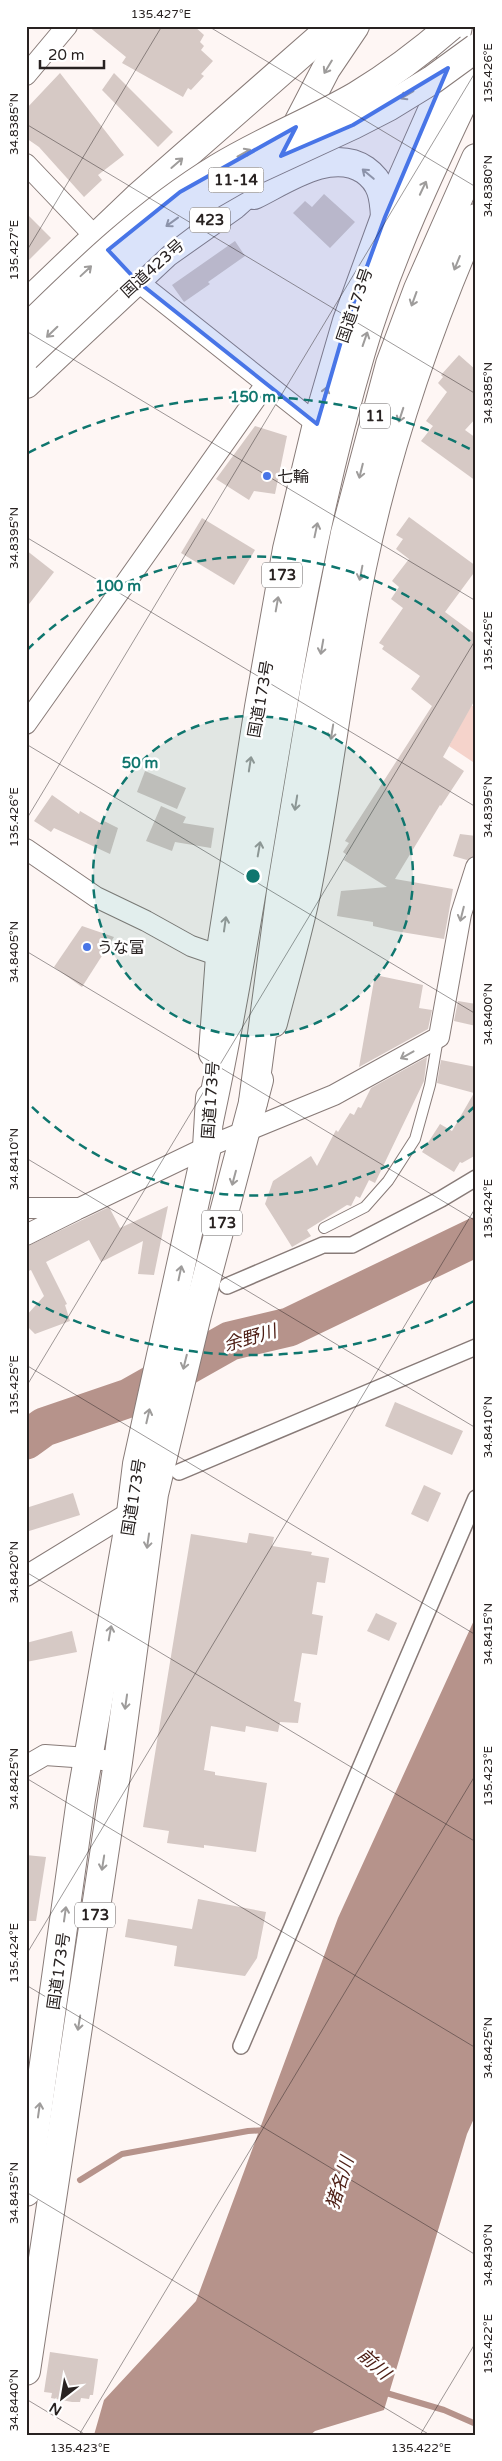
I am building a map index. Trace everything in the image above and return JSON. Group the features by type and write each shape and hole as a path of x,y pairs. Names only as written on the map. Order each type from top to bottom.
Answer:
{"highway":[{"path":"26,304 95,236 333,26"},
{"name":"国道423号","path":"26,384 166,252 234,205 268,175 326,69 355,26"},
{"path":"26,329 100,258 141,222 180,192 253,148 355,96 396,70 451,26"},
{"name":"国道173号","path":"26,2192 88,1758 131,1513 159,1465 170,1321 207,1147 220,956 258,707 283,568 316,424 347,321 385,217 438,97 450,64 458,26"},
{"name":"11-14","path":"26,357 155,235 200,202 247,174 388,107 432,80 476,48"},
{"path":"209,1121 231,1019 288,682 318,522 361,350 386,277 414,207 476,76"},
{"name":"11","path":"253,1102 281,891 315,686 345,532 390,364 418,288 476,158"},
{"path":"234,205 311,168 327,163 345,162 358,165 371,174 379,184 384,197 385,217"},
{"name":"国道173号","path":"26,2371 118,1762 159,1465 306,894 338,697 362,566 393,440 426,338 476,218"}],"street":[{"path":"26,74 67,26"},
{"path":"26,164 137,280 316,424"},
{"path":"26,724 266,384"},
{"path":"26,849 96,897 146,920 192,946 220,956"},
{"path":"26,1236 207,1147 334,1095 439,1038 461,914 476,867"},
{"path":"227,1286 323,1245 352,1245 441,1199 476,1178"},
{"path":"26,1208 80,1208"},
{"path":"159,1465 476,1347"},
{"path":"26,1576 131,1513 154,1494"},
{"path":"241,2046 476,1498"},
{"path":"26,1766 45,1755 118,1762"}],"lane":[{"path":"324,1228 365,1207 388,1181 415,1139 430,1085 439,1038"}],"highlighted area":[{"path":"448,68 385,217 347,321 317,424 137,281 108,250 180,192 296,127 281,156 353,125"}],"shaded area":[{"path":"471,705 476,708 476,764 449,746"}],"water":[{"name":"猪名川","path":"476,1616 476,2114 467,2134 384,2410 315,2431 310,2435 94,2435 104,2400 196,2301 338,1918"}],"building":[{"path":"88,26 194,26 204,35 200,42 204,46 201,50 213,61 201,74 204,76 191,90 188,88 183,97 122,63 126,57"},
{"path":"60,73 124,155 98,175 102,180 84,197 39,147 26,138 26,109"},
{"path":"114,73 173,132 158,147 102,90"},
{"path":"324,194 355,222 330,248 293,213 305,201 312,207"},
{"path":"26,213 51,238 26,263"},
{"path":"235,241 245,256 208,282 210,284 184,302 172,285"},
{"path":"459,355 476,370 476,418 465,430 476,438 476,481 421,441 433,426 426,421 447,392 438,383 443,377 441,375"},
{"path":"255,426 287,436 275,494 254,491 249,500 216,479"},
{"path":"409,517 476,566 476,570 445,612 476,635 476,698 443,757 464,771 440,805 395,879 453,889 444,939 395,931 373,926 373,922 337,916 341,891 387,887 344,860 347,855 343,852 349,843 345,841 432,706 411,689 420,676 382,649 384,646 379,643 403,608 391,599 399,587 392,581 409,559 396,549 403,539 396,535"},
{"path":"202,518 255,550 234,585 181,553"},
{"path":"26,550 54,572 26,608"},
{"path":"145,771 186,788 177,809 137,792"},
{"path":"52,795 79,814 80,811 102,824 104,821 118,828 110,854 54,828 51,832 34,821"},
{"path":"161,806 186,817 183,823 214,828 211,848 175,842 172,851 146,841"},
{"path":"460,834 476,836 476,855 467,860 453,856"},
{"name":"うな富","path":"82,926 114,937 82,987 54,967"},
{"path":"375,975 423,985 419,1008 432,1010 428,1029 359,1067"},
{"path":"458,1001 476,1004 476,1026 454,1021"},
{"path":"427,1057 424,1081 375,1183 369,1180 360,1198 356,1196 351,1206 347,1205 307,1230 311,1236 292,1247 265,1204 273,1181 311,1156 317,1166 336,1130 338,1132 350,1113 354,1115 358,1107 361,1108 371,1088"},
{"path":"441,1060 476,1067 476,1155 462,1163 460,1162 454,1172 422,1152 440,1124 452,1131 474,1093 437,1083"},
{"path":"168,1206 154,1275 138,1274 143,1241 101,1262 89,1240 46,1262 67,1304 65,1305 70,1321 35,1334 26,1325 26,1316 44,1296 31,1270 26,1272 26,1247 109,1207 120,1228"},
{"path":"395,1402 463,1431 452,1455 385,1426"},
{"path":"424,1485 441,1493 428,1522 411,1514"},
{"path":"73,1493 80,1515 26,1532 26,1508"},
{"path":"249,1533 274,1537 272,1546 312,1552 311,1555 329,1558 325,1583 317,1582 312,1614 323,1616 317,1655 302,1653 294,1701 301,1703 298,1723 280,1722 278,1732 246,1726 245,1732 211,1726 204,1770 215,1772 215,1775 267,1783 256,1852 204,1845 204,1848 167,1843 169,1831 143,1827 191,1534 247,1543"},
{"path":"376,1613 397,1623 389,1641 367,1631"},
{"path":"72,1631 77,1652 26,1662 26,1643"},
{"path":"26,1855 46,1857 36,1921 26,1921"},
{"path":"198,1899 266,1912 257,1958 245,1976 174,1966 177,1946 125,1937 128,1919 192,1929"},
{"path":"50,2352 98,2359 93,2395 90,2395 89,2399 81,2398 80,2402 72,2402 51,2398 52,2393 44,2392"}],"waterway":[{"name":"余野川","path":"26,1440 44,1427 129,1398 230,1341 289,1327 476,1237"},
{"path":"80,2180 122,2154 248,2131 266,2130"},
{"name":"前川","path":"383,2392 444,2410 476,2424"}],"place":[{"name":"七輪","path":"267,476"},
{"name":"うな富","path":"87,947"}]}
